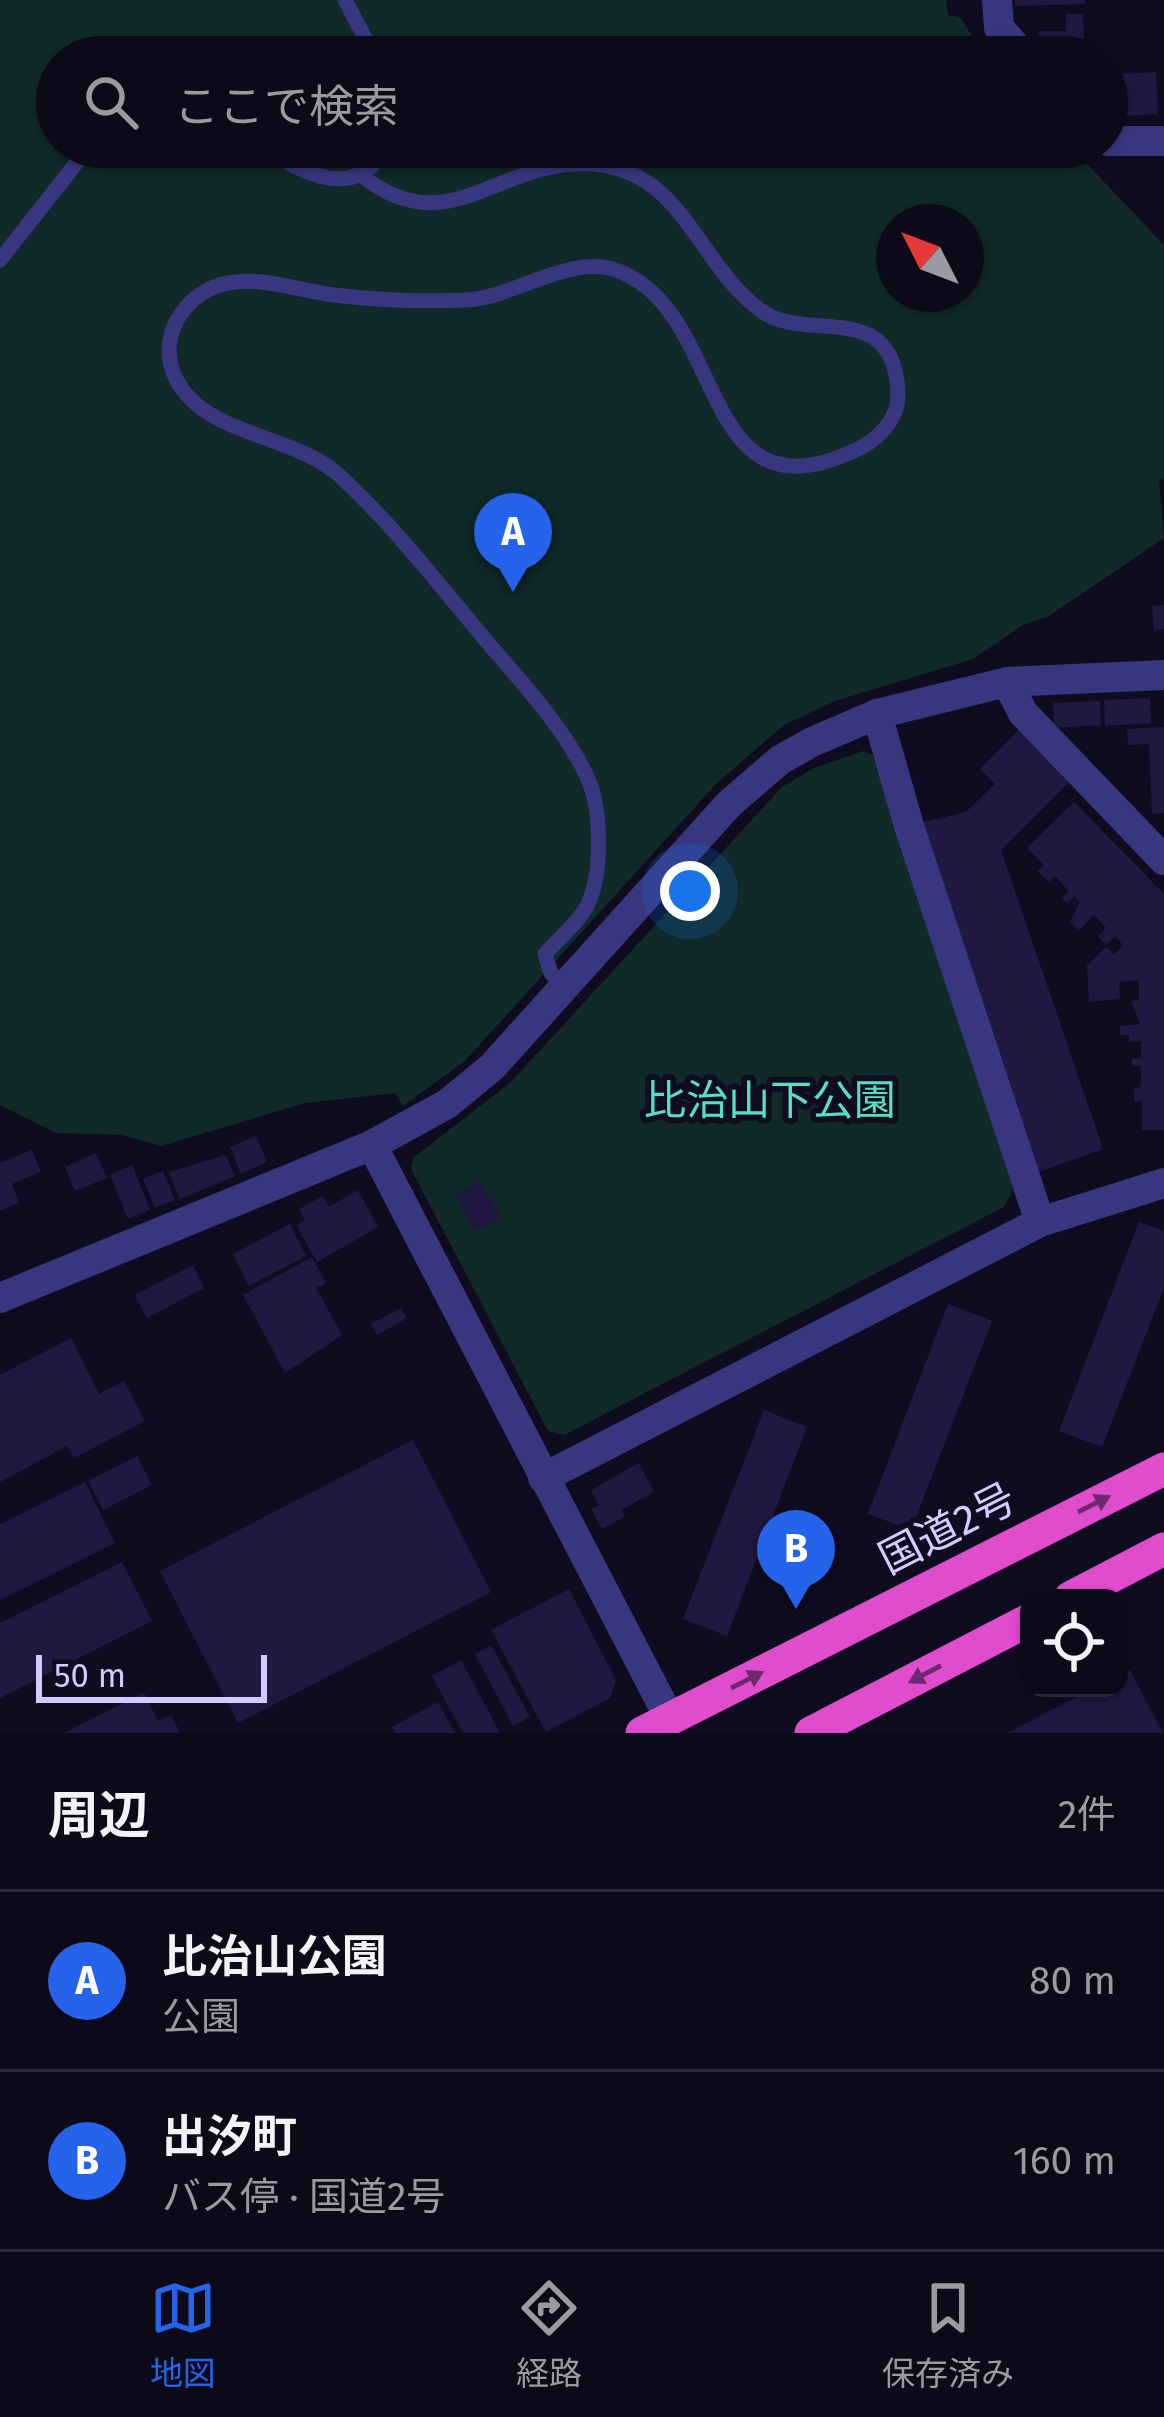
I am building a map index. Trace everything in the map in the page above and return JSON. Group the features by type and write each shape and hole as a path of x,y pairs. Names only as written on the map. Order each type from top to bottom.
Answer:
{"highway":[{"name":"国道2号","path":"656,1726 1164,1469"},
{"path":"1087,1589 1164,1549"},
{"path":"811,1733 1020,1625"}],"street":[{"path":"997,0 999,28 1006,36"},
{"path":"1128,142 1164,141"},
{"path":"0,1298 372,1145 447,1104 492,1067 729,804 780,760 878,714 1007,682 1164,676"},
{"path":"1007,682 1023,713 1164,860"},
{"path":"878,714 909,826 1040,1222"},
{"path":"372,1145 542,1478 656,1726"},
{"path":"542,1478 1040,1222 1164,1183"}],"lane":[{"path":"345,0 364,36"},
{"path":"0,260 72,168"},
{"path":"293,168 329,180 361,176 412,203 446,203 552,168"},
{"path":"361,176 368,168"},
{"path":"566,988 551,973 545,954 590,901 597,830 591,786 568,743 398,536 329,466 202,412 184,395 171,368 170,333 199,294 225,283 342,296 471,300 573,270 608,267 636,279 666,306 744,444 764,463 786,469 857,449 892,421 898,389 890,358 864,332 834,322 782,322 762,311 685,215 647,181 603,168"}],"green space":[{"path":"0,0 946,0 948,15 960,17 972,36 36,36 36,168 1091,168 1164,245 1164,478 1159,481 1164,538 1049,616 1023,625 973,659 835,701 784,725 716,784 465,1061 403,1106 395,1093 305,1103 161,1146 122,1135 56,1133 0,1105"},
{"name":"比治山下公園","path":"863,751 873,755 1013,1189 1004,1207 564,1435 548,1431 411,1169 413,1158 510,1083 782,787 814,768"}],"building":[{"path":"1015,0 1085,0 1085,4 1015,6"},
{"path":"1066,14 1083,14 1084,36 1039,36 1039,31 1066,31"},
{"path":"1156,72 1158,114 1128,116 1128,74"},
{"path":"1164,605 1164,629 1154,630 1152,606"},
{"path":"1150,698 1151,723 1105,726 1104,700"},
{"path":"1100,701 1101,725 1054,728 1053,703"},
{"path":"1023,726 1074,777 1001,850 1103,1149 1036,1173 920,823 966,812 995,784 980,769"},
{"path":"1164,727 1164,813 1152,814 1149,744 1128,745 1127,729"},
{"path":"1074,802 1164,894 1164,1130 1142,1130 1142,1101 1134,1102 1134,1088 1141,1087 1141,1066 1132,1066 1132,1059 1141,1058 1141,1041 1129,1042 1129,1035 1120,1035 1120,1026 1140,1024 1131,1001 1139,1000 1139,980 1119,982 1120,999 1089,1002 1087,966 1106,947 1114,954 1123,945 1115,936 1106,945 1098,936 1106,928 1094,915 1079,930 1070,922 1080,902 1074,896 1067,904 1062,898 1069,891 1055,876 1049,882 1037,871 1044,865 1027,848"},
{"path":"256,1136 267,1162 241,1174 230,1147"},
{"path":"32,1150 41,1172 12,1184 19,1203 0,1211 0,1163"},
{"path":"96,1153 107,1178 75,1191 65,1167"},
{"path":"226,1155 235,1176 180,1199 169,1172"},
{"path":"132,1165 150,1210 128,1219 110,1175"},
{"path":"163,1171 175,1200 155,1208 143,1179"},
{"path":"480,1180 501,1217 475,1231 455,1194"},
{"path":"358,1190 378,1227 317,1262 296,1225 305,1220 299,1209 323,1196 329,1207"},
{"path":"1139,1222 1164,1231 1164,1288 1102,1447 1059,1431"},
{"path":"290,1224 306,1256 249,1286 233,1254"},
{"path":"312,1257 326,1283 316,1288 342,1335 285,1373 243,1295"},
{"path":"193,1265 204,1288 147,1318 135,1295"},
{"path":"948,1304 992,1321 911,1530 868,1514"},
{"path":"401,1308 407,1318 377,1335 371,1324"},
{"path":"71,1338 99,1394 124,1381 145,1421 74,1458 67,1446 0,1482 0,1375"},
{"path":"764,1410 807,1427 727,1636 683,1619"},
{"path":"413,1440 491,1592 238,1723 160,1571"},
{"path":"137,1456 152,1485 103,1510 88,1481"},
{"path":"639,1463 654,1492 621,1510 625,1516 602,1529 591,1509 599,1505 591,1490"},
{"path":"85,1482 115,1543 0,1600 0,1524"},
{"path":"122,1562 152,1621 0,1698 0,1623"},
{"path":"569,1589 616,1680 610,1698 546,1732 491,1630"},
{"path":"491,1645 530,1717 513,1726 475,1654"},
{"path":"461,1660 500,1733 463,1733 432,1676"},
{"path":"1128,1671 1163,1733 1007,1733 1077,1697 1128,1697"},
{"path":"144,1693 158,1721 171,1715 180,1733 64,1733"},
{"path":"438,1702 455,1733 395,1733 392,1727"}],"place":[{"name":"比治山公園","path":"513,592"},
{"name":"出汐町","path":"796,1609"}]}
